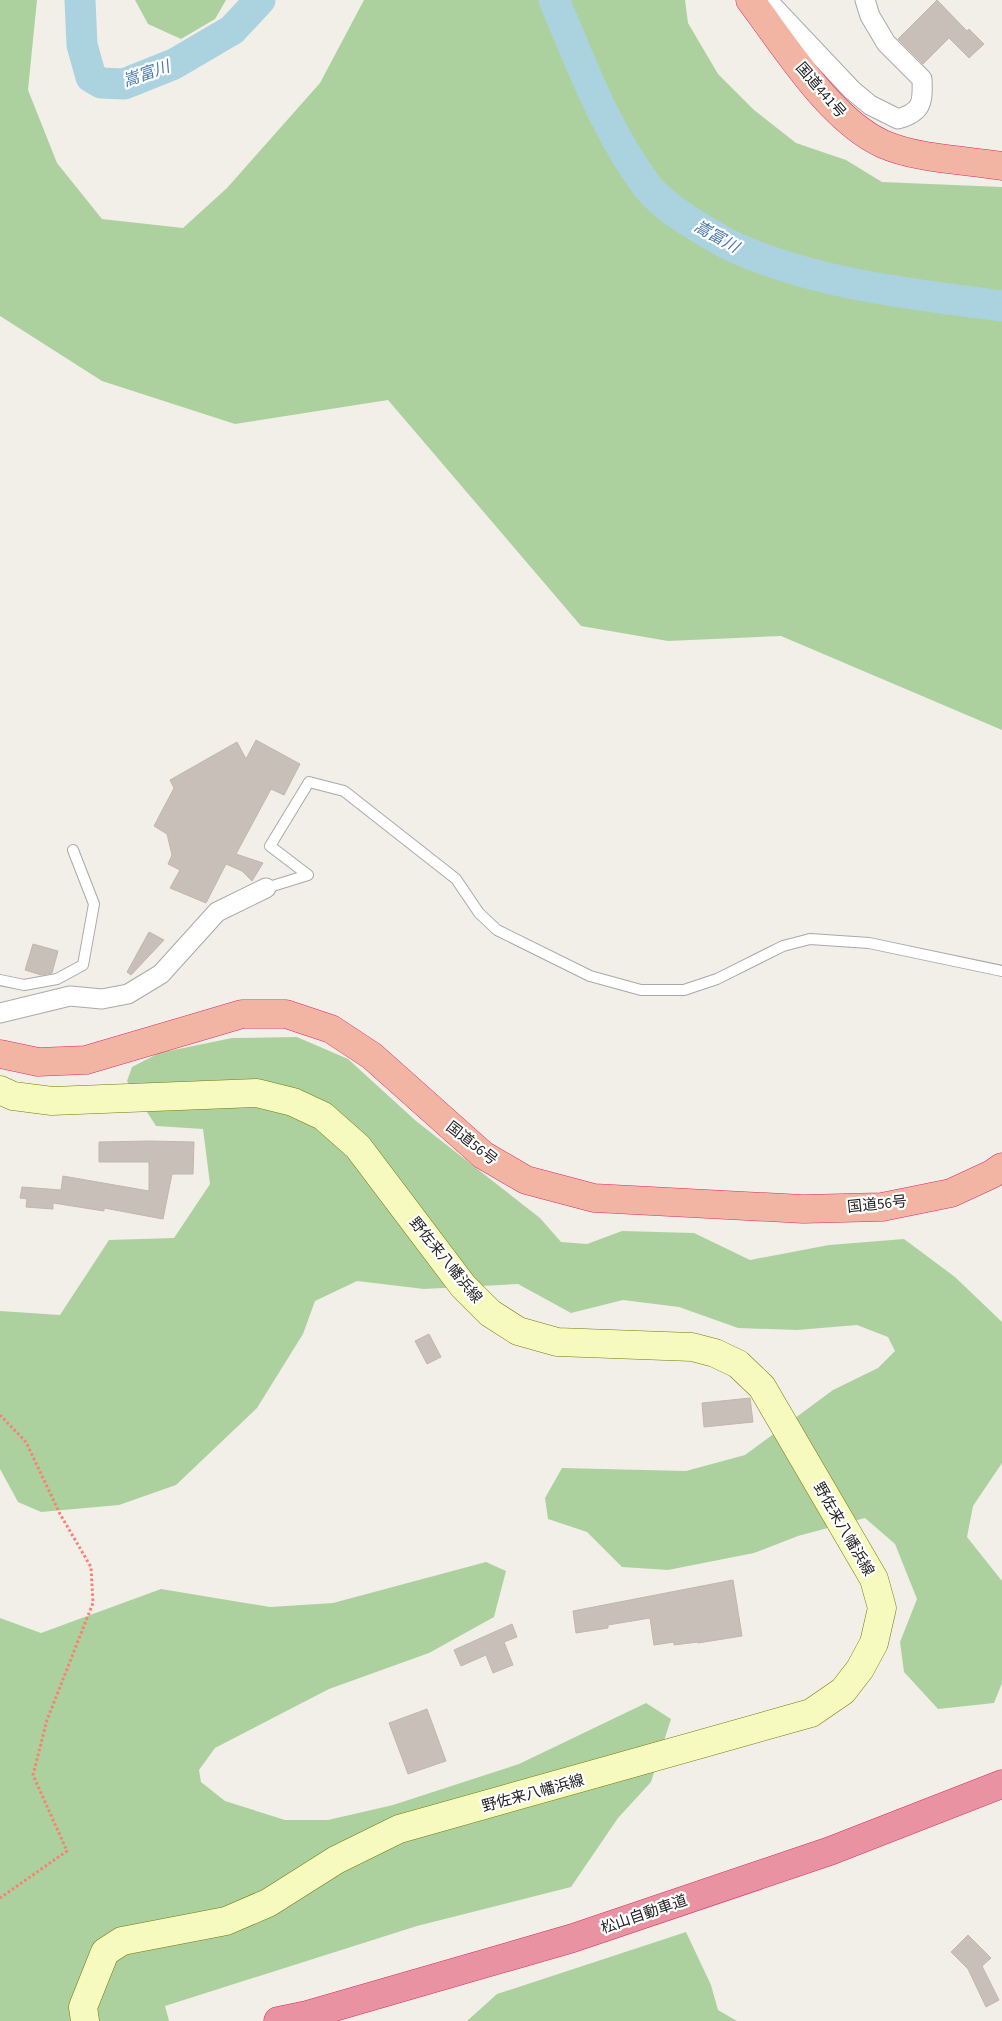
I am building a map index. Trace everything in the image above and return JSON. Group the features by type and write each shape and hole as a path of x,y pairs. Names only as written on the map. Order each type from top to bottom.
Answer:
{"highway":[{"name":"国道441号","path":"750,0 824,98 853,126 883,144 919,154 1002,166"},
{"name":"国道56号","path":"0,1054 38,1062 86,1060 242,1014 286,1014 331,1029 372,1056 483,1155 526,1180 594,1198 803,1209 882,1207 951,1193 992,1174 1002,1167"},
{"name":"松山自動車道","path":"278,2021 307,2015 573,1938 830,1851 1002,1784"}],"main road":[{"name":"野佐来八幡浜線","path":"0,1090 13,1096 52,1101 153,1099 257,1093 294,1102 323,1116 358,1148 463,1286 490,1313 518,1331 557,1342 692,1347 716,1353 738,1364 762,1387 874,1579 882,1608 874,1643 860,1669 843,1691 811,1713 399,1829 336,1860 268,1903 226,1921 122,1941 106,1952 102,1958 83,2007 85,2021"}],"street":[{"path":"767,0 852,90 870,105 898,119 913,114 923,101 922,79 886,43 870,16 865,0"},
{"path":"0,1013 70,996 102,999 128,994 161,974 218,912 266,888"}],"lane":[{"path":"266,888 308,875 270,846 309,782 344,791 456,879 479,913 498,930 590,976 641,990 684,990 717,979 783,946 810,939 869,943 1002,971"},
{"path":"0,980 24,985 57,979 83,965 94,904 74,850"}],"path":[{"path":"0,1415 26,1442 60,1514 91,1566 93,1603 46,1720 33,1775 67,1851 0,1898"}],"green space":[{"path":"0,0 37,0 28,90 57,163 102,219 183,228 227,188 320,83 364,0 685,0 688,23 718,74 754,110 796,143 846,160 882,182 1002,187 1002,730 781,636 668,641 581,626 388,400 235,424 102,381 0,316"},
{"path":"135,0 226,0 215,19 181,39 148,24"},
{"path":"297,1037 348,1059 416,1121 540,1218 561,1242 587,1244 622,1231 694,1233 750,1260 829,1245 904,1239 955,1277 1002,1322 1002,1463 973,1506 967,1537 1002,1581 1002,1683 994,1703 938,1709 904,1672 900,1642 917,1599 895,1544 865,1518 798,1536 754,1553 668,1570 622,1567 587,1532 548,1519 545,1498 562,1468 686,1471 745,1455 833,1390 878,1368 895,1351 888,1337 857,1325 797,1330 738,1328 679,1307 623,1300 571,1313 518,1284 424,1289 357,1281 315,1301 303,1334 257,1408 176,1485 119,1505 41,1512 18,1502 0,1469 0,1311 60,1315 109,1240 174,1238 210,1184 203,1129 156,1126 127,1081 132,1067 159,1053 232,1038"},
{"path":"486,1562 506,1571 494,1617 429,1653 329,1689 215,1748 199,1770 201,1782 225,1801 285,1820 328,1820 393,1805 519,1764 646,1703 671,1719 651,1782 618,1818 571,1887 417,1926 165,2006 169,2021 0,2021 0,1618 41,1633 161,1589 270,1607 333,1603"},
{"path":"686,1932 711,1985 718,2010 737,2021 467,2021 497,1994"}],"building":[{"path":"937,0 967,31 969,29 984,44 969,58 949,38 923,64 898,39"},
{"path":"256,740 300,764 284,795 271,789 236,854 263,863 252,881 242,871 226,864 206,903 170,888 180,870 168,864 172,855 167,834 154,826 174,788 170,780 237,742 246,759"},
{"path":"149,932 164,940 131,975 127,972"},
{"path":"33,944 58,951 52,973 41,975 25,970"},
{"path":"99,1142 194,1142 193,1174 172,1174 163,1219 104,1208 104,1211 53,1203 53,1209 26,1207 27,1199 20,1198 22,1187 61,1190 63,1176 149,1191 149,1162 99,1162"},
{"path":"429,1334 441,1357 427,1364 415,1341"},
{"path":"750,1398 753,1422 704,1427 702,1403"},
{"path":"733,1580 742,1636 698,1643 674,1645 674,1642 654,1645 650,1618 576,1633 573,1611"},
{"path":"512,1624 517,1637 504,1642 513,1665 493,1673 486,1655 461,1666 454,1650"},
{"path":"427,1709 446,1761 408,1774 389,1723"},
{"path":"968,1935 991,1958 982,1966 999,2000 986,2007 968,1969 951,1952"}],"waterway":[{"name":"嵩富川","path":"80,0 82,45 91,77 101,83 124,84 174,64 232,30 260,0"},
{"name":"嵩富川","path":"554,0 595,96 632,165 658,198 679,214 732,246 768,261 800,271 900,292 1002,306"}]}
